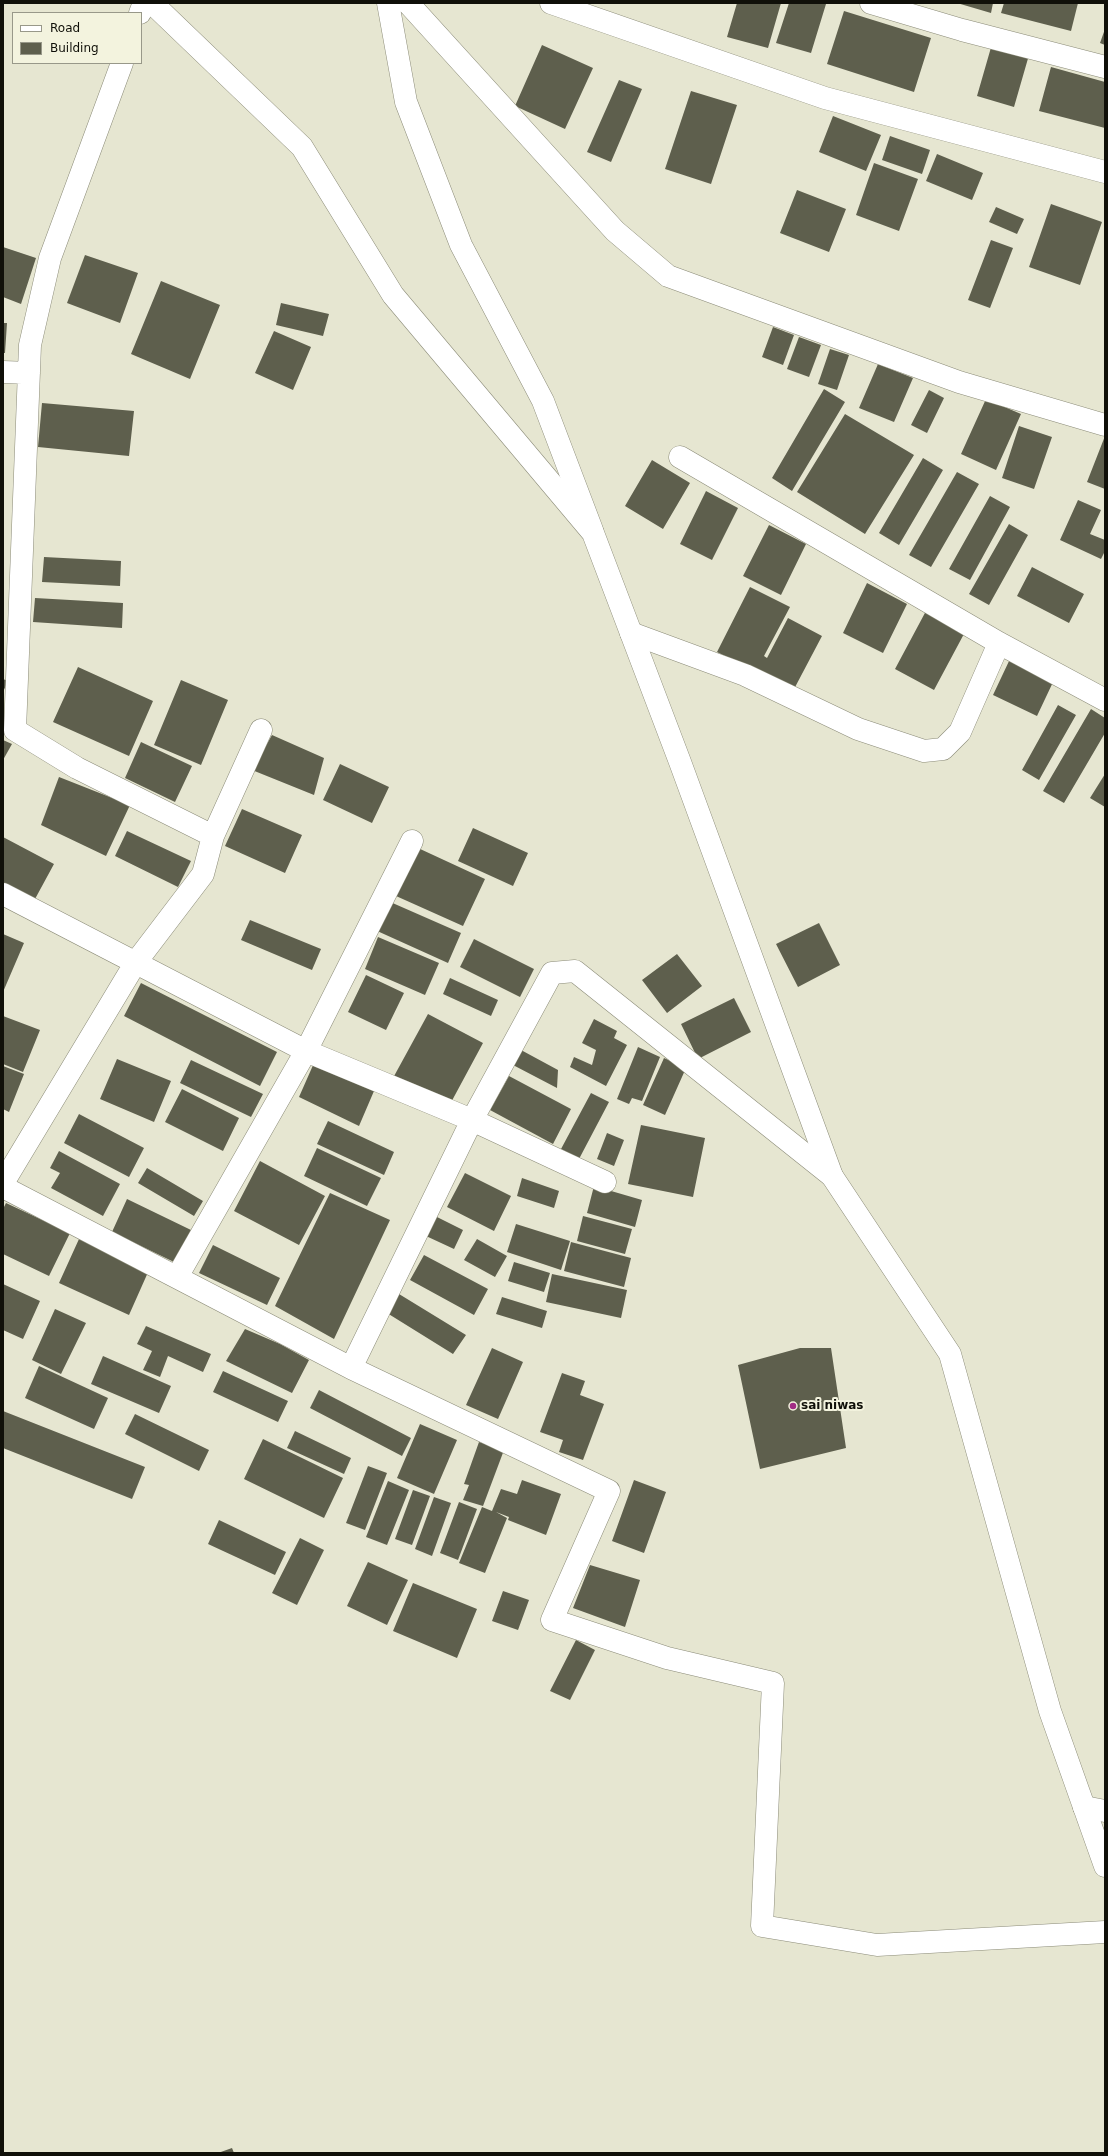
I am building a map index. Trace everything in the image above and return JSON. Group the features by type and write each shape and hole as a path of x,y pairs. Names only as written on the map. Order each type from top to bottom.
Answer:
{"street":[{"path":"152,3 302,147 393,294 593,532"},
{"path":"388,3 406,102 458,237 543,401 631,633 832,1176 950,1354 1050,1711 1105,1866"},
{"path":"408,3 615,231 668,276 959,382 1105,425"},
{"path":"552,3 826,98 1105,172"},
{"path":"871,3 962,30 1105,67"},
{"path":"122,64 50,258 30,344 15,730 77,768 213,836"},
{"path":"3,372 29,373"},
{"path":"680,457 1000,643 1105,700"},
{"path":"631,633 745,675 858,729 924,751 943,749 960,732 1000,643"},
{"path":"3,1183 136,962 203,874 213,836 261,730"},
{"path":"176,1277 306,1052 412,841"},
{"path":"3,894 306,1052 472,1120 605,1182"},
{"path":"351,1368 472,1120 552,973 575,971 832,1176"},
{"path":"3,1187 351,1368 609,1491 552,1620 667,1658 773,1683 762,1926 877,1945 1105,1932"},
{"path":"1084,1807 1105,1811"}],"building":[{"path":"737,3 781,3 768,48 727,37"},
{"path":"789,3 826,4 811,53 776,43"},
{"path":"957,3 993,3 991,13"},
{"path":"1004,3 1078,3 1071,31 1001,13"},
{"path":"844,11 931,38 914,92 827,64"},
{"path":"1105,29 1105,45 1100,43"},
{"path":"992,44 1029,55 1014,107 977,96"},
{"path":"542,45 593,68 565,129 515,106"},
{"path":"1051,67 1105,82 1105,128 1039,111"},
{"path":"619,80 642,89 611,162 587,152"},
{"path":"691,91 737,105 711,184 665,169"},
{"path":"833,116 881,135 866,171 819,152"},
{"path":"890,136 930,150 922,174 882,160"},
{"path":"937,154 983,173 972,200 926,181"},
{"path":"874,163 918,179 899,231 856,215"},
{"path":"797,190 846,209 829,252 780,233"},
{"path":"1051,204 1102,222 1080,285 1029,267"},
{"path":"996,207 1024,219 1017,234 989,222"},
{"path":"991,240 1013,248 990,308 968,300"},
{"path":"3,247 36,258 21,304 3,297"},
{"path":"85,255 138,273 120,323 67,303"},
{"path":"161,281 220,305 190,379 131,354"},
{"path":"281,303 329,314 323,336 276,325"},
{"path":"3,323 7,323 5,353 3,353"},
{"path":"773,327 794,335 783,365 762,357"},
{"path":"274,331 311,347 293,390 255,373"},
{"path":"799,337 821,345 809,377 787,369"},
{"path":"830,349 849,355 837,390 818,384"},
{"path":"878,364 913,378 894,422 859,408"},
{"path":"824,389 845,402 792,491 772,478"},
{"path":"929,390 944,398 927,433 911,425"},
{"path":"986,399 1021,414 996,470 961,454"},
{"path":"42,403 134,411 129,456 38,447"},
{"path":"845,414 914,455 865,534 797,492"},
{"path":"1019,426 1052,437 1034,489 1002,478"},
{"path":"1105,436 1105,489 1087,482"},
{"path":"923,458 943,470 899,545 879,533"},
{"path":"652,460 690,483 663,529 625,506"},
{"path":"957,472 979,484 931,567 909,555"},
{"path":"706,491 738,508 712,560 680,544"},
{"path":"990,496 1010,507 970,580 949,569"},
{"path":"1078,500 1101,510 1090,534 1105,540 1105,551 1101,559 1060,540"},
{"path":"1009,524 1028,535 989,605 969,594"},
{"path":"769,525 806,544 781,595 743,576"},
{"path":"44,557 121,561 120,586 42,582"},
{"path":"1032,567 1084,594 1069,623 1017,596"},
{"path":"867,583 907,604 883,653 843,633"},
{"path":"750,587 790,607 764,656 767,658 788,618 822,636 793,691 717,652"},
{"path":"35,598 123,603 122,628 33,622"},
{"path":"926,611 965,632 934,690 895,669"},
{"path":"1010,659 1054,680 1037,716 993,695"},
{"path":"78,667 153,701 129,756 53,722"},
{"path":"3,679 8,681 3,692"},
{"path":"181,680 228,700 201,765 154,745"},
{"path":"1058,705 1076,715 1039,780 1022,770"},
{"path":"1091,709 1105,718 1105,733 1064,803 1043,791"},
{"path":"272,735 324,758 314,795 252,770"},
{"path":"3,740 12,744 3,760"},
{"path":"141,742 192,766 175,802 125,778"},
{"path":"340,764 389,787 372,823 323,800"},
{"path":"1105,774 1105,807 1090,798"},
{"path":"59,777 130,805 106,856 41,825"},
{"path":"242,809 302,835 285,873 225,846"},
{"path":"473,828 528,853 513,886 458,861"},
{"path":"127,831 191,861 178,887 115,856"},
{"path":"3,837 54,864 35,899 3,883"},
{"path":"418,848 485,879 463,926 396,896"},
{"path":"388,901 461,933 448,963 375,930"},
{"path":"250,920 321,949 312,970 241,940"},
{"path":"819,923 840,965 798,987 776,944"},
{"path":"3,934 24,943 3,992"},
{"path":"378,937 439,963 425,995 365,969"},
{"path":"474,939 534,969 520,997 460,967"},
{"path":"677,954 702,986 667,1013 642,980"},
{"path":"366,975 404,993 386,1030 348,1012"},
{"path":"450,978 498,1000 491,1016 443,994"},
{"path":"141,983 277,1052 260,1086 124,1016"},
{"path":"734,998 751,1032 698,1059 681,1024"},
{"path":"428,1014 483,1043 448,1108 393,1078"},
{"path":"3,1016 40,1030 23,1072 3,1064"},
{"path":"594,1019 617,1031 614,1038 627,1045 606,1086 570,1067 574,1057 592,1065 596,1050 582,1043"},
{"path":"638,1047 660,1057 642,1101 632,1098 629,1104 617,1099"},
{"path":"521,1050 558,1070 557,1088 513,1065"},
{"path":"664,1058 686,1068 665,1115 643,1105"},
{"path":"117,1059 171,1081 154,1122 100,1099"},
{"path":"191,1060 263,1094 251,1117 180,1083"},
{"path":"314,1063 374,1091 359,1126 299,1097"},
{"path":"3,1066 24,1074 9,1112 3,1109"},
{"path":"509,1076 571,1109 553,1144 490,1110"},
{"path":"182,1089 239,1118 223,1151 165,1122"},
{"path":"591,1093 609,1102 579,1159 561,1149"},
{"path":"79,1114 144,1148 129,1177 64,1143"},
{"path":"328,1121 394,1152 384,1175 317,1144"},
{"path":"641,1125 705,1138 693,1197 628,1184"},
{"path":"607,1133 624,1140 614,1166 597,1159"},
{"path":"317,1148 381,1178 367,1206 304,1176"},
{"path":"59,1151 120,1184 103,1216 51,1188 60,1173 50,1168"},
{"path":"260,1161 325,1196 299,1245 234,1211"},
{"path":"147,1168 203,1201 194,1216 138,1183"},
{"path":"465,1173 511,1196 494,1231 447,1207"},
{"path":"522,1178 559,1191 554,1208 517,1196"},
{"path":"594,1186 642,1200 635,1227 587,1213"},
{"path":"330,1193 390,1220 334,1339 275,1306"},
{"path":"127,1199 191,1230 176,1263 112,1232"},
{"path":"6,1203 70,1233 49,1276 3,1254 3,1209"},
{"path":"435,1216 463,1230 454,1249 426,1236"},
{"path":"583,1216 632,1229 625,1254 577,1241"},
{"path":"516,1224 570,1241 561,1270 507,1252"},
{"path":"79,1239 149,1270 129,1315 59,1283"},
{"path":"477,1239 507,1256 495,1277 464,1260"},
{"path":"571,1242 631,1258 624,1287 564,1271"},
{"path":"213,1245 280,1278 267,1305 199,1273"},
{"path":"424,1255 488,1289 474,1315 410,1280"},
{"path":"514,1262 550,1273 544,1292 508,1281"},
{"path":"552,1274 627,1290 621,1318 546,1302"},
{"path":"3,1284 40,1301 23,1339 3,1330"},
{"path":"399,1294 466,1335 453,1354 387,1313"},
{"path":"502,1297 547,1311 542,1328 496,1314"},
{"path":"55,1309 86,1323 61,1374 32,1360"},
{"path":"146,1326 211,1354 203,1372 168,1356 160,1377 143,1370 152,1351 137,1344"},
{"path":"245,1329 280,1344 309,1360 292,1393 226,1361"},
{"path":"492,1348 523,1362 498,1419 466,1405"},
{"name":"sai niwas","path":"800,1348 831,1348 846,1448 760,1469 738,1365"},
{"path":"103,1356 171,1386 159,1413 91,1384"},
{"path":"39,1366 108,1398 94,1429 25,1398"},
{"path":"223,1371 288,1401 278,1422 213,1392"},
{"path":"562,1373 585,1381 580,1395 604,1404 583,1460 559,1452 563,1440 540,1432"},
{"path":"319,1390 411,1438 402,1456 310,1408"},
{"path":"3,1411 145,1467 132,1499 3,1448"},
{"path":"135,1414 209,1450 199,1471 125,1434"},
{"path":"420,1424 457,1440 434,1494 397,1478"},
{"path":"295,1431 351,1458 344,1474 287,1448"},
{"path":"263,1439 343,1478 324,1518 244,1479"},
{"path":"479,1442 504,1450 483,1506 463,1500 469,1485 464,1484"},
{"path":"368,1466 387,1473 365,1530 346,1523"},
{"path":"522,1480 561,1494 546,1535 508,1520 509,1517 496,1512 507,1518 485,1573 459,1563 482,1507 492,1511 501,1489 517,1494"},
{"path":"634,1480 666,1492 644,1553 612,1541"},
{"path":"388,1481 409,1490 387,1545 366,1537"},
{"path":"413,1490 430,1496 412,1545 395,1539"},
{"path":"434,1497 451,1503 432,1556 415,1549"},
{"path":"459,1502 477,1509 458,1560 440,1553"},
{"path":"219,1520 286,1552 275,1575 208,1544"},
{"path":"300,1538 324,1550 297,1605 272,1593"},
{"path":"368,1562 408,1580 387,1625 347,1606"},
{"path":"590,1565 640,1580 625,1627 573,1608"},
{"path":"413,1583 477,1609 457,1658 393,1631"},
{"path":"503,1591 529,1600 518,1630 492,1621"},
{"path":"576,1640 595,1650 570,1700 550,1691"},
{"path":"232,2148 234,2153 218,2153"}],"place":[{"name":"sai niwas","path":"793,1406"}]}
